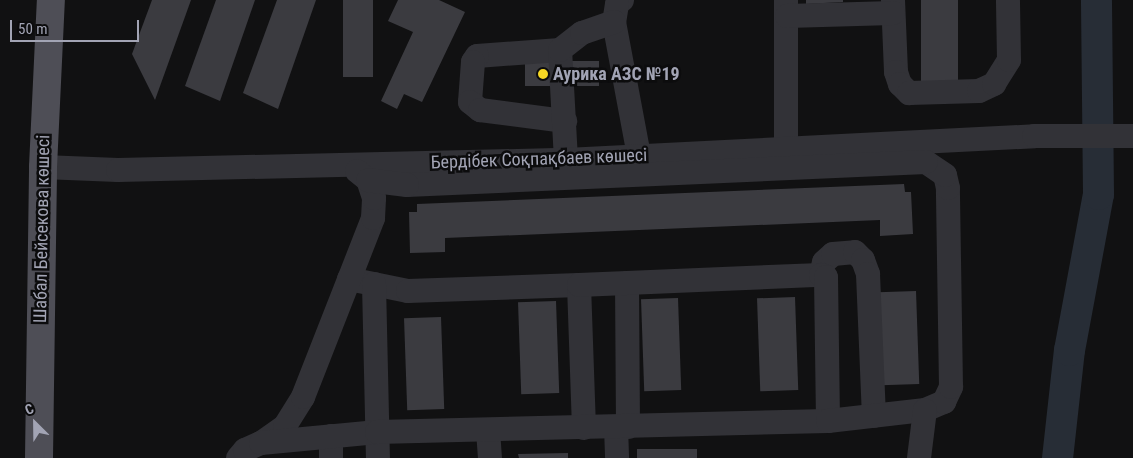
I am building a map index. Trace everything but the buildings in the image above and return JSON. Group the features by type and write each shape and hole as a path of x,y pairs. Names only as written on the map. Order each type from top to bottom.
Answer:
{"main road":[{"name":"Шабал Бейсекова көшесі","path":"38,458 43,167 51,0"}],"street":[{"path":"622,0 617,4 614,22 639,156"},
{"path":"786,151 786,8 893,6 896,72 900,84 910,92 980,92 994,84 1008,60 1008,0"},
{"path":"565,121 480,110 470,102 473,62 477,56 560,50 582,32 614,22"},
{"path":"560,50 566,160"},
{"name":"Бердібек Соқпақбаев көшесі","path":"43,167 118,170 359,173 566,160 786,151 1034,136 1131,136"},
{"path":"261,442 331,447 377,432 828,421 925,410 944,402 951,387 948,188 945,175 926,162 407,185 359,173"},
{"path":"238,458 245,450 285,426 303,397 373,218 374,198 359,173"},
{"path":"821,275 824,262 833,254 854,252 863,260 868,274 874,416"},
{"path":"349,279 408,291 821,275 828,281 828,421"},
{"path":"618,458 622,427 627,283"},
{"path":"374,284 378,458"},
{"path":"579,285 584,428"},
{"path":"919,458 925,410"},
{"path":"488,430 490,458"}],"waterway":[{"path":"1057,458 1069,350 1098,194 1096,0"}],"place":[{"name":"Аурика АЗС №19","path":"543,74"}]}
